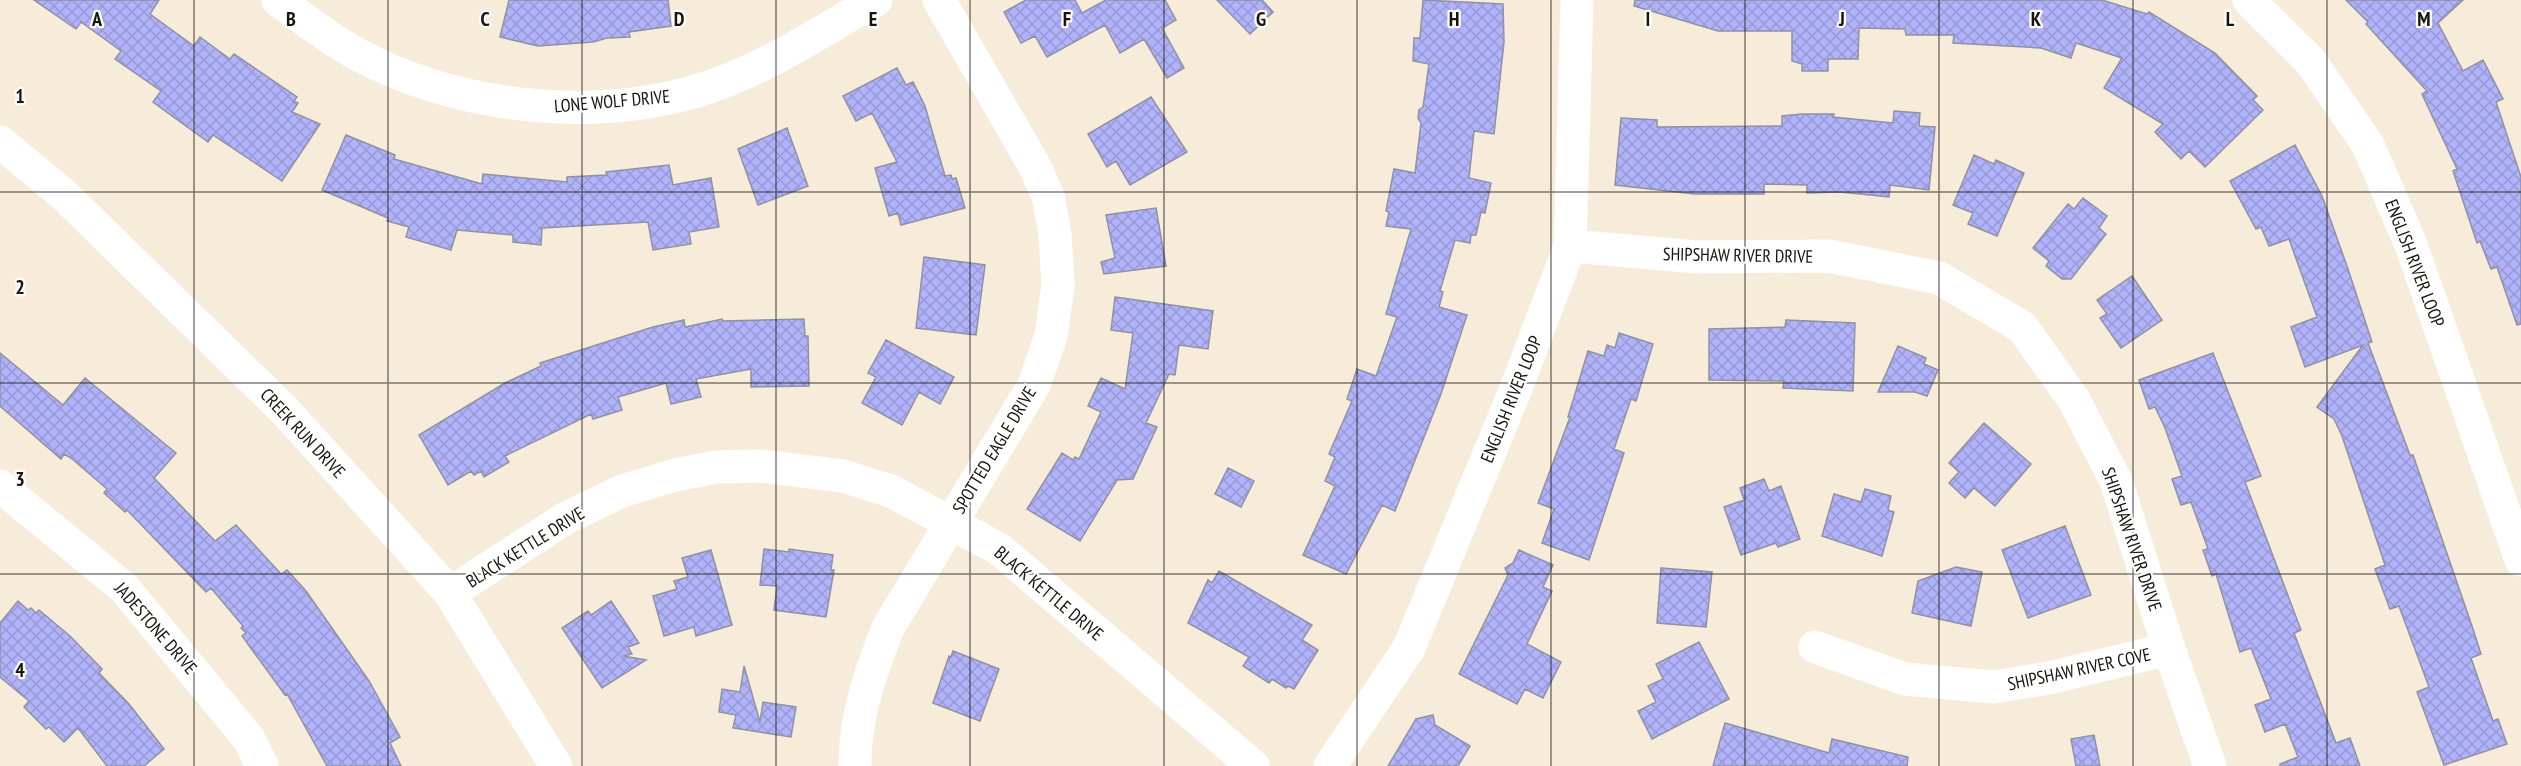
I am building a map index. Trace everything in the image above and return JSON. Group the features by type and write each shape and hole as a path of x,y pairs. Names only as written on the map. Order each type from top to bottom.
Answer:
{"street":[{"name":"LONE WOLF DRIVE","path":"278,0 357,54 401,74 488,100 544,107 635,103 693,92 751,69 876,0"},
{"name":"SPOTTED EAGLE DRIVE","path":"855,766 861,717 871,670 888,628 1034,385 1052,336 1058,286 1055,234 1048,196 1034,165 939,0"},
{"name":"ENGLISH RIVER LOOP","path":"1330,766 1409,648 1515,391 1570,246 1577,0"},
{"name":"ENGLISH RIVER LOOP","path":"2249,0 2311,62 2368,145 2411,245 2521,560"},
{"name":"CREEK RUN DRIVE","path":"0,142 63,194 286,412 450,593 556,766"},
{"name":"SHIPSHAW RIVER DRIVE","path":"1570,246 1698,257 1829,256 1939,278 2022,327 2074,400 2116,481 2169,649 2210,766"},
{"name":"BLACK KETTLE DRIVE","path":"450,593 567,518 622,491 675,475 716,467 760,466 843,476 891,491 951,521 999,549 1253,766"},
{"name":"JADESTONE DRIVE","path":"0,486 124,588 249,739 262,766"},
{"name":"SHIPSHAW RIVER COVE","path":"1815,647 1905,679 1993,687 2049,678 2169,649"}],"building":[{"path":"34,0 159,0 150,14 194,46 200,37 230,59 234,54 297,97 294,101 298,103 292,112 320,124 282,181 213,135 208,142 153,102 161,91 115,59 121,51 81,22 76,29"},
{"path":"509,0 668,0 671,26 629,32 630,37 538,46 500,37"},
{"path":"1026,0 1075,0 1082,13 1106,0 1165,0 1176,20 1162,28 1184,68 1167,78 1144,39 1120,53 1105,25 1047,57 1035,36 1021,43 1004,12"},
{"path":"1217,0 1262,0 1273,12 1250,34"},
{"path":"1423,0 1503,4 1504,42 1494,134 1474,131 1469,178 1491,183 1485,213 1481,212 1476,235 1471,235 1470,243 1455,240 1440,291 1443,292 1439,307 1467,315 1441,394 1395,511 1382,505 1346,574 1303,555 1335,486 1325,481 1335,457 1329,454 1352,401 1347,399 1357,369 1376,376 1397,317 1386,314 1411,229 1386,226 1389,212 1386,211 1394,169 1415,173 1421,123 1418,118 1419,110 1423,107 1429,64 1413,61 1414,38 1420,38"},
{"path":"1635,0 2102,0 2147,14 2149,12 2215,53 2257,96 2253,100 2263,110 2205,167 2189,151 2181,159 2155,132 2163,124 2104,88 2122,58 2076,43 2071,58 2041,48 1953,43 1954,35 1906,35 1905,29 1859,28 1858,59 1828,59 1828,71 1802,71 1802,64 1792,61 1792,31 1718,31 1634,6"},
{"path":"2346,0 2463,0 2438,23 2463,71 2483,60 2503,99 2496,102 2521,177 2521,324 2517,325 2497,267 2491,269 2480,241 2477,243 2453,171 2457,169 2422,94 2427,91 2366,24 2368,22"},
{"path":"897,68 906,85 913,82 925,106 945,176 951,175 952,179 956,178 965,208 901,225 898,213 889,216 875,168 897,162 872,113 856,121 843,96"},
{"path":"1151,97 1187,152 1130,185 1116,161 1107,167 1088,134"},
{"path":"1894,111 1920,113 1919,126 1935,127 1929,190 1890,185 1889,197 1840,192 1807,193 1807,185 1764,184 1764,194 1695,194 1615,185 1621,118 1657,120 1657,127 1782,126 1782,116 1802,114 1834,114 1833,117 1893,123"},
{"path":"787,128 808,186 758,205 738,149"},
{"path":"346,135 395,155 394,159 482,184 483,174 567,182 567,177 607,175 606,172 669,165 673,185 711,178 719,227 689,232 691,244 653,250 648,222 542,228 541,245 513,242 513,235 457,230 451,250 406,237 409,227 387,221 388,218 322,190"},
{"path":"2295,145 2322,196 2348,269 2372,342 2368,343 2410,455 2413,455 2481,654 2471,658 2493,721 2498,719 2507,744 2444,765 2417,692 2429,687 2399,606 2390,609 2375,569 2385,565 2342,436 2334,419 2317,407 2363,345 2305,367 2291,327 2317,317 2289,239 2269,246 2261,227 2256,229 2230,181"},
{"path":"1974,155 1994,164 1996,160 2024,173 1997,236 1968,224 1973,213 1953,205"},
{"path":"2083,198 2107,216 2099,228 2106,234 2071,279 2062,279 2046,266 2049,261 2033,248 2068,204 2074,209"},
{"path":"1156,208 1166,266 1104,274 1101,262 1115,258 1106,215"},
{"path":"924,257 985,265 976,335 916,328"},
{"path":"2132,276 2162,320 2121,348 2100,318 2107,314 2097,300"},
{"path":"1115,297 1213,311 1208,349 1179,345 1175,375 1169,374 1146,423 1157,427 1133,479 1117,480 1080,541 1027,509 1062,453 1073,460 1075,457 1079,459 1101,412 1088,406 1101,378 1125,389 1133,333 1111,330"},
{"path":"722,319 723,321 804,319 805,336 808,336 809,386 751,387 751,369 696,379 701,397 671,404 666,383 618,397 622,410 593,419 591,414 505,456 509,462 484,477 481,471 474,475 471,471 448,485 419,435 505,383 541,366 540,363 653,327 684,320 685,327"},
{"path":"1786,320 1855,323 1853,391 1783,388 1784,381 1709,380 1709,329 1785,327"},
{"path":"1619,333 1653,344 1636,401 1631,399 1614,449 1624,453 1589,560 1542,543 1554,509 1538,503 1570,417 1568,417 1588,351 1604,356 1607,345 1615,348"},
{"path":"886,340 954,377 940,404 919,392 902,425 862,403 876,377 868,373"},
{"path":"1898,346 1926,358 1924,364 1938,370 1927,396 1915,392 1878,392"},
{"path":"0,353 63,405 85,378 176,453 154,478 215,541 236,525 281,574 287,570 306,591 369,681 400,737 390,743 401,766 327,766 287,694 285,695 242,636 246,633 241,628 243,626 211,588 206,592 127,510 125,512 104,493 107,489 71,458 64,454 61,459 0,406"},
{"path":"2213,353 2261,476 2245,482 2301,630 2294,633 2336,743 2350,738 2360,766 2280,766 2298,757 2285,724 2265,732 2255,705 2271,699 2251,648 2240,652 2216,574 2212,576 2203,550 2208,549 2191,502 2181,505 2172,479 2182,476 2165,428 2155,407 2149,409 2139,380"},
{"path":"1984,423 2031,464 1995,506 1974,488 1965,498 1949,483 1959,472 1949,463"},
{"path":"1228,468 1254,481 1241,507 1215,494"},
{"path":"1764,479 1769,491 1781,486 1800,539 1778,547 1776,543 1741,555 1724,507 1744,500 1740,488"},
{"path":"1865,489 1891,496 1888,510 1894,512 1882,556 1822,536 1834,494 1861,502"},
{"path":"2065,526 2091,595 2028,618 2002,550"},
{"path":"764,549 789,552 789,549 833,555 831,570 834,570 826,617 774,610 777,586 760,585"},
{"path":"711,550 732,625 696,636 694,627 664,636 653,596 677,589 674,581 688,577 682,558"},
{"path":"1519,550 1553,565 1543,587 1552,591 1527,644 1561,662 1543,698 1525,689 1517,704 1459,674 1508,575 1505,568 1513,563"},
{"path":"1956,567 1982,572 1971,626 1912,613 1918,581"},
{"path":"1661,568 1712,572 1706,627 1657,623"},
{"path":"1219,571 1312,625 1302,640 1318,650 1294,689 1288,686 1286,688 1272,679 1269,683 1243,666 1249,657 1188,623 1208,580 1212,583"},
{"path":"18,601 28,610 31,608 36,613 39,610 70,636 102,669 99,673 129,704 164,749 144,766 107,766 78,728 64,742 49,727 46,729 24,707 29,701 0,677 0,623"},
{"path":"611,601 639,643 628,647 632,654 623,656 646,660 602,688 562,628 588,611 591,615"},
{"path":"1699,642 1729,699 1652,739 1638,711 1656,702 1648,686 1663,679 1656,664"},
{"path":"953,651 999,669 980,721 933,703 949,656 951,657"},
{"path":"744,666 760,722 763,702 796,707 791,737 733,728 736,715 719,712 722,689 740,692"},
{"path":"1433,715 1435,725 1470,746 1458,766 1388,766 1416,719"},
{"path":"1725,723 1829,753 1832,739 1908,757 1907,766 1713,766"},
{"path":"2094,735 2100,766 2076,766 2071,739"}]}
